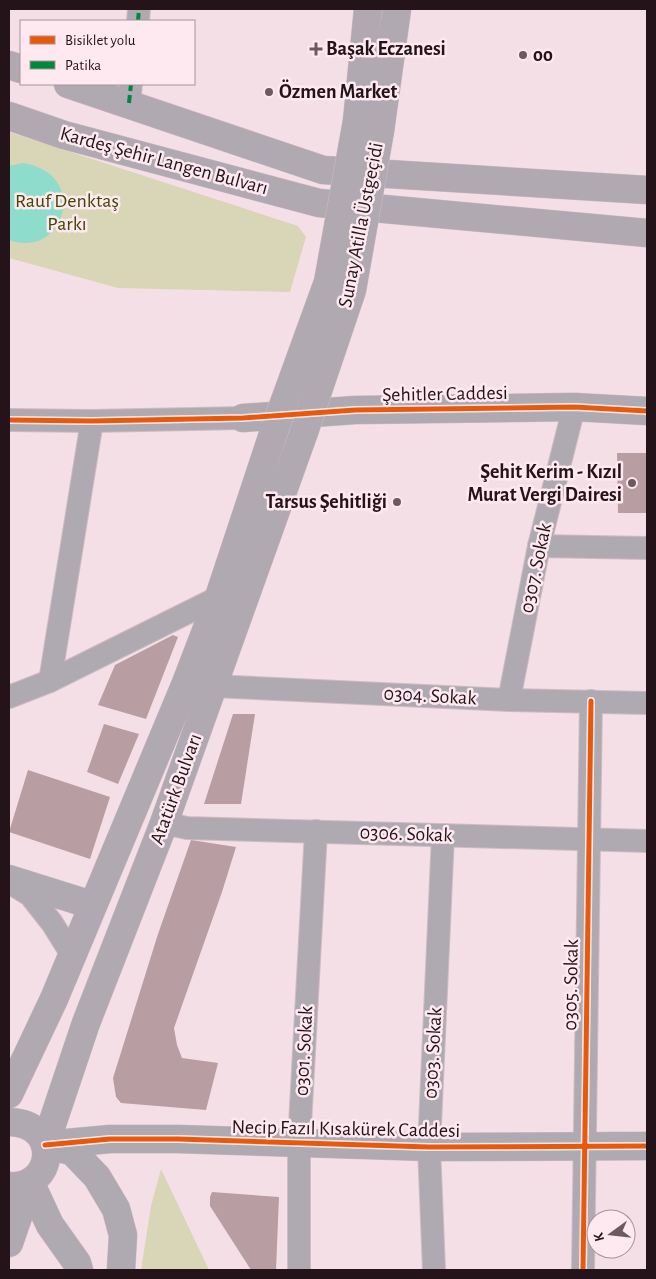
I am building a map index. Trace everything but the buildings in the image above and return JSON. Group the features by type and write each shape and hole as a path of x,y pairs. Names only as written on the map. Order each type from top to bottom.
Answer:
{"main road":[{"path":"368,9 368,126"},
{"path":"368,126 397,9"},
{"name":"Kardeş Şehir Langen Bulvarı","path":"74,85 130,94 323,170 647,190"},
{"name":"Kardeş Şehir Langen Bulvarı","path":"9,116 64,135 319,203 647,233"},
{"name":"Sunay Atilla Üstgeçidi","path":"9,1094 54,999 186,683 219,597 275,428 328,282 368,126"},
{"name":"Sunay Atilla Üstgeçidi","path":"304,432 352,290 368,126"},
{"name":"Atatürk Bulvarı","path":"20,1184 38,1176 44,1167 45,1145 86,1023 164,823 304,432"},
{"path":"9,1122 22,1122 32,1127 40,1135 45,1145"},
{"path":"9,1243 20,1184"}],"street":[{"name":"Şehitler Caddesi","path":"243,418 354,410 574,407 647,411"},
{"name":"0307. Sokak","path":"509,700 539,546 574,407"},
{"path":"9,420 92,421 243,418"},
{"path":"50,681 92,421"},
{"path":"539,546 647,548"},
{"path":"9,697 50,681 219,597"},
{"name":"0304. Sokak","path":"212,686 509,700 647,703"},
{"name":"0305. Sokak","path":"583,1270 591,701"},
{"name":"0306. Sokak","path":"164,823 187,828 647,841"},
{"name":"0301. Sokak","path":"299,1270 299,1144 316,832"},
{"name":"0303. Sokak","path":"434,1270 429,1147 443,835"},
{"path":"9,879 92,905"},
{"path":"9,883 30,895 52,923 72,955"},
{"name":"Necip Fazıl Kısakürek Caddesi","path":"45,1145 110,1140 178,1139 429,1147 647,1146"},
{"path":"45,1145 72,1151 97,1178 116,1209 123,1235 121,1270"},
{"path":"20,1184 80,1270"}],"green space":[{"name":"Rauf Denktaş Parkı","path":"9,132 298,226 306,237 290,292 118,288 9,258"},
{"path":"161,1169 209,1270 141,1270 151,1206"}],"shaded area":[{"path":"23,163 44,170 57,182 63,197 62,213 56,227 44,238 28,243 9,240 9,166"}],"marked path":[{"path":"138,20 139,9"},
{"path":"129,103 131,85"}],"cycle path":[{"path":"9,420 92,421 243,418 355,410 574,407 647,411"},
{"path":"583,1270 591,701"},
{"path":"45,1145 110,1139 178,1139 429,1147 647,1146"}],"place":[{"name":"Başak Eczanesi","path":"316,49"},
{"name":"oo","path":"523,55"},
{"name":"Özmen Market","path":"269,92"},
{"name":"Şehit Kerim - Kızıl Murat Vergi Dairesi","path":"632,483"},
{"name":"Tarsus Şehitliği","path":"397,502"}]}
